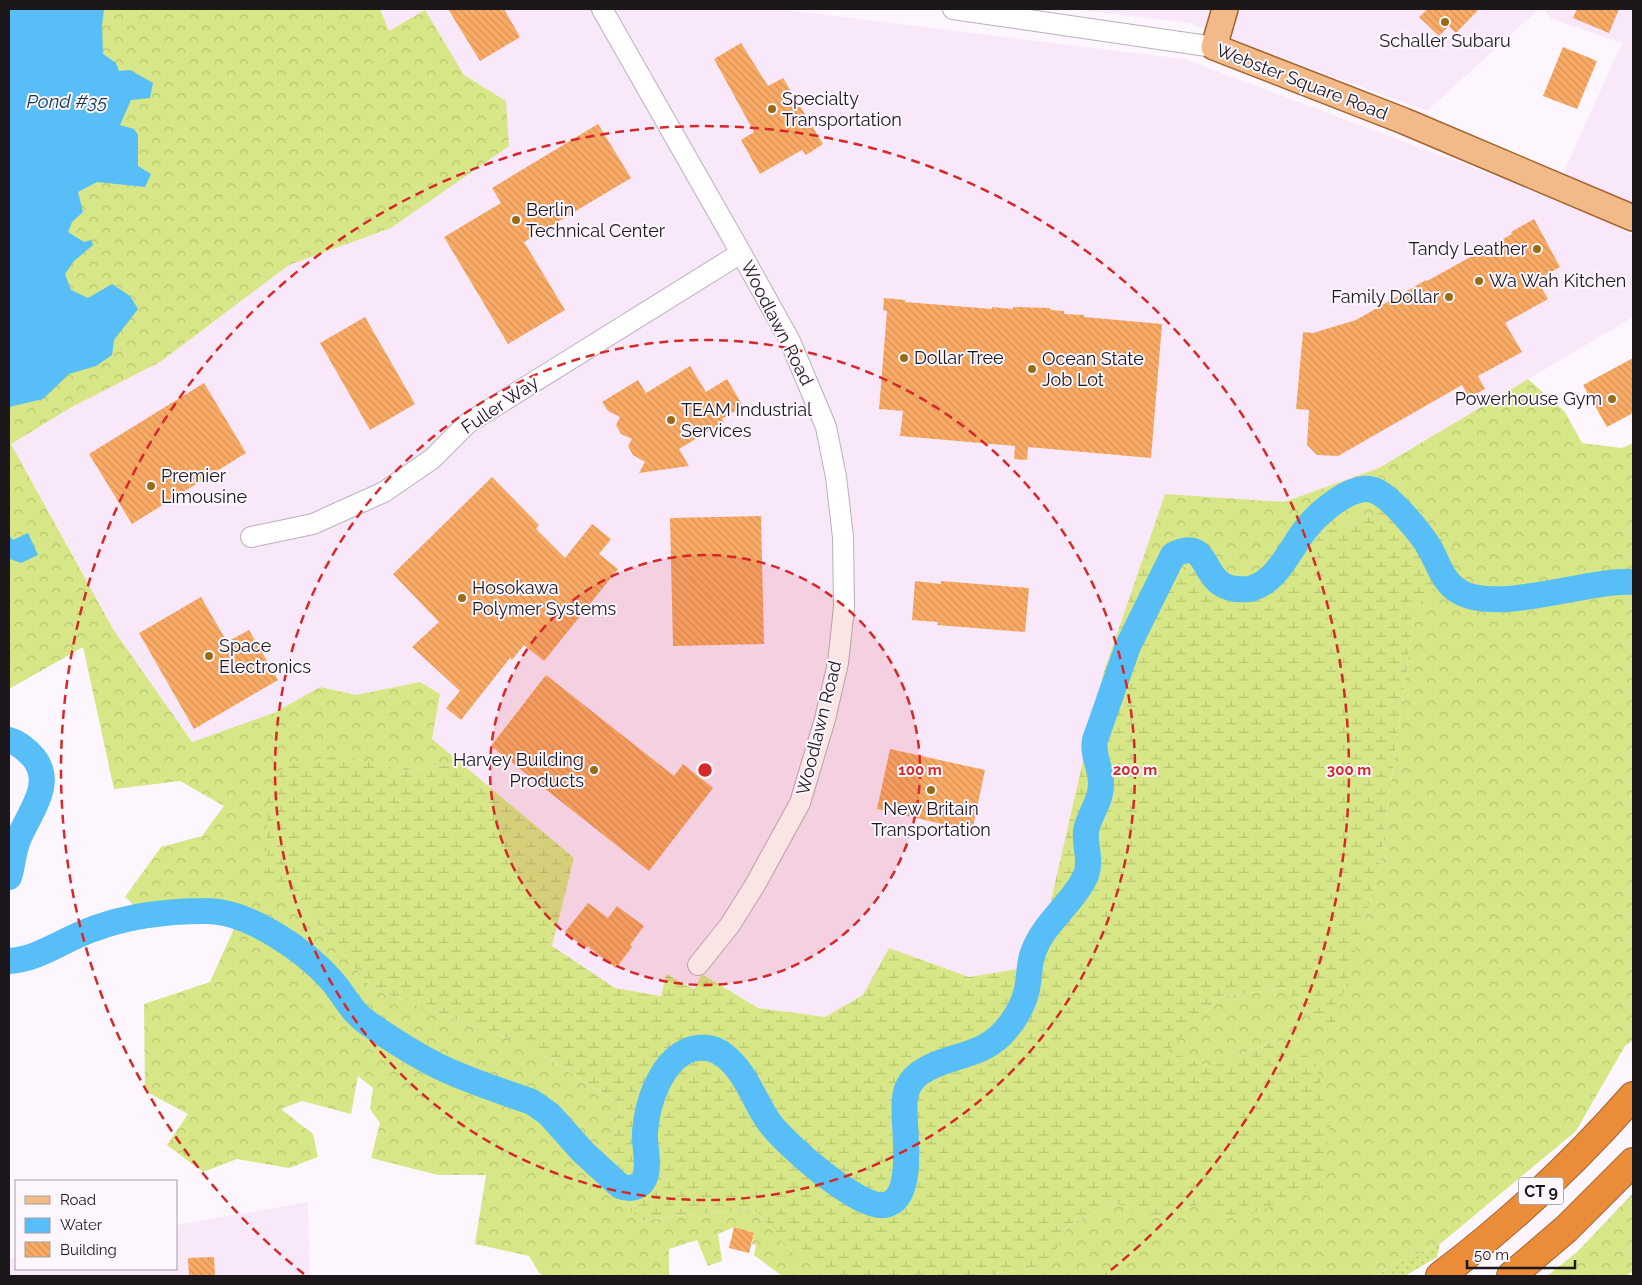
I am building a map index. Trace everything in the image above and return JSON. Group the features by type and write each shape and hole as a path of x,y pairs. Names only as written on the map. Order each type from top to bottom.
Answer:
{"highway":[{"name":"CT 9","path":"1440,1276 1529,1202 1595,1138 1633,1096"},
{"name":"CT 9","path":"1512,1276 1566,1229 1633,1162"}],"main road":[{"path":"1214,47 1225,9"},
{"name":"Webster Square Road","path":"1214,47 1404,122 1633,218"}],"street":[{"name":"Woodlawn Road","path":"602,9 790,341 826,427 836,477 843,537 844,607 838,663 825,718 800,803 730,925 698,965"},
{"name":"Webster Square Road","path":"952,9 1214,47"},
{"name":"Fuller Way","path":"251,537 313,524 384,492 432,459 468,423 741,253"}],"shaded area":[{"path":"380,9 779,9 1184,59 1570,204 1633,235 1633,317 1379,468 1284,502 1165,495 1103,674 1049,909 1018,969 969,977 889,948 863,995 825,1017 758,1008 703,974 694,989 661,996 615,988 552,946 574,858 432,739 440,694 420,682 356,695 320,687 274,713 192,742 113,629 11,444 70,408 160,362 289,265 391,228 506,101 464,75 425,10 389,31"},
{"path":"1072,9 1539,9 1427,111 1189,23"},
{"path":"1543,9 1633,9 1633,204 1562,176 1622,43 1552,19"},
{"path":"308,1202 310,1276 9,1276 9,1260 15,1257 15,1270 178,1270 178,1225"}],"green space":[{"path":"9,9 380,9 389,31 425,10 464,75 506,101 509,146 391,228 289,265 160,362 70,408 11,444 113,629 192,742 274,713 320,687 356,695 420,682 440,694 432,739 461,763 406,771 339,755 266,880 297,900 373,989 523,1044 621,1104 614,1134 599,1160 623,1203 641,1221 754,1209 793,1253 829,1276 782,1276 754,1255 756,1245 752,1244 754,1233 734,1227 718,1234 722,1261 708,1266 697,1240 669,1249 669,1276 550,1276 540,1274 529,1256 475,1244 486,1175 438,1175 371,1158 380,1123 370,1109 373,1088 358,1076 351,1114 302,1101 281,1109 313,1134 318,1157 289,1168 237,1159 203,1172 167,1145 188,1114 145,1091 144,1004 210,982 241,913 143,913 125,897 161,847 202,836 224,806 180,781 114,789 83,647 9,689"},
{"path":"1528,379 1565,412 1582,443 1622,448 1633,443 1633,1040 1625,1046 1576,1131 1440,1244 1395,1263 1377,1276 979,1276 1045,1267 1069,1225 1115,1203 1152,1218 1201,1204 1236,1220 1276,1040 1210,1067 1167,1051 1221,997 1284,988 1332,1032 1379,869 1415,608 1461,556 1403,505 1325,531 1270,578 1140,567 1165,494 1284,502 1379,468"},
{"path":"1403,505 1462,556 1415,608 1379,869 1332,1033 1284,988 1221,997 1168,1051 1210,1067 1276,1040 1315,1060 1331,1122 1321,1187 1236,1220 1201,1204 1152,1218 1115,1203 1069,1225 1046,1267 979,1276 829,1276 793,1253 754,1209 641,1221 623,1203 599,1159 614,1134 621,1104 523,1044 373,989 297,900 266,880 268,794 284,766 339,755 406,771 461,763 574,858 552,946 615,988 661,996 666,974 694,989 702,974 758,1008 825,1017 863,995 889,948 969,977 1018,969 1049,909 1103,674 1140,567 1270,578 1325,531"},
{"path":"1633,1193 1633,1271 1627,1276 1547,1276 1577,1252"},
{"path":"1440,1244 1437,1257 1405,1276 1377,1276 1395,1263"}],"water":[{"name":"Pond #35","path":"9,9 104,9 102,25 103,54 116,63 119,71 130,70 153,83 150,98 131,100 120,125 134,129 138,135 138,166 151,174 145,187 97,182 78,192 83,212 72,222 68,232 84,242 91,240 93,245 74,261 65,274 71,290 88,298 112,284 130,296 138,309 114,340 112,355 96,366 69,374 43,399 9,407"},
{"path":"28,533 38,555 21,563 10,559 9,561 9,535 13,540"}],"building":[{"path":"448,9 504,9 520,37 480,61"},
{"name":"Schaller Subaru","path":"1428,9 1479,9 1456,33 1449,26 1439,36 1419,17"},
{"path":"1577,9 1619,9 1609,33 1573,18"},
{"name":"Specialty Transportation","path":"741,43 768,86 783,78 823,144 806,155 802,150 760,174 741,140 754,132 714,59"},
{"path":"1563,47 1597,61 1577,109 1543,96"},
{"name":"Berlin Technical Center","path":"598,124 631,178 524,242 565,310 508,344 444,237 501,203 492,188"},
{"path":"1534,219 1560,267 1537,280 1548,299 1505,323 1522,352 1478,376 1485,389 1469,398 1462,385 1338,456 1317,455 1307,445 1309,410 1296,409 1303,332 1313,333 1356,320 1512,234 1511,232"},
{"path":"884,298 905,300 905,302 992,309 992,307 1013,309 1013,307 1050,308 1051,310 1064,311 1064,314 1084,315 1084,317 1162,324 1151,458 1028,447 1027,460 1014,459 1015,446 900,436 903,411 879,409 887,311 883,310"},
{"path":"365,317 415,404 370,430 320,343"},
{"name":"Powerhouse Gym","path":"1633,358 1633,413 1607,427 1583,385"},
{"name":"TEAM Industrial Services","path":"690,366 706,392 727,379 743,406 722,419 724,422 679,449 689,466 639,473 645,462 633,455 628,446 632,439 621,434 616,425 620,417 608,411 602,402 638,380 646,393"},
{"name":"Premier Limousine","path":"204,383 246,453 132,524 89,454"},
{"path":"492,477 539,525 536,529 565,558 592,524 611,539 599,554 618,569 544,661 524,645 512,660 510,658 461,720 446,708 460,691 412,647 439,622 393,574"},
{"path":"761,516 764,644 673,646 670,518"},
{"path":"915,581 941,584 941,581 1029,588 1025,632 937,625 938,622 912,620"},
{"name":"Space Electronics","path":"201,597 227,642 249,630 278,680 194,729 139,633"},
{"name":"Harvey Building Products","path":"546,675 674,776 683,764 713,788 649,871 491,746"},
{"name":"New Britain Transportation","path":"890,749 985,770 972,831 877,809"},
{"path":"588,903 608,918 617,906 644,926 630,945 632,947 616,968 587,946 585,948 565,932"},
{"path":"734,1227 754,1233 749,1253 729,1248"},
{"path":"214,1257 215,1276 189,1276 188,1258"}],"waterway":[{"path":"9,961 42,953 82,933 106,924 134,918 163,913 205,911 221,912 239,917 274,934 307,957 332,981 363,1019 403,1047 451,1072 532,1102 549,1114 583,1152 620,1186 628,1188 638,1186 645,1177 647,1166 646,1121 653,1096 664,1072 681,1054 692,1049 714,1049 725,1056 739,1070 769,1122 805,1159 858,1197 873,1204 885,1205 895,1199 902,1188 905,1174 904,1109 906,1094 910,1084 917,1075 930,1067 982,1048 1006,1030 1015,1018 1025,997 1031,960 1038,942 1074,895 1086,875 1088,869 1086,831 1101,790 1101,777 1094,746 1095,740 1128,646 1173,555 1191,550 1197,553 1214,577 1226,587 1249,589 1259,586 1275,573 1305,530 1322,512 1337,500 1352,492 1366,489 1378,492 1384,496 1413,525 1453,587 1458,591 1475,597 1495,599 1518,598 1592,586 1633,582"},
{"path":"9,740 29,752 40,768 42,779 38,799 16,845 9,877"}],"place":[{"name":"Schaller Subaru","path":"1445,22"},
{"name":"Specialty Transportation","path":"772,109"},
{"name":"Berlin Technical Center","path":"516,220"},
{"name":"Tandy Leather","path":"1537,249"},
{"name":"Wa Wah Kitchen","path":"1479,281"},
{"name":"Family Dollar","path":"1449,297"},
{"name":"Dollar Tree","path":"904,358"},
{"name":"Ocean State Job Lot","path":"1032,369"},
{"name":"Powerhouse Gym","path":"1612,399"},
{"name":"TEAM Industrial Services","path":"671,420"},
{"name":"Premier Limousine","path":"151,486"},
{"name":"Hosokawa Polymer Systems","path":"462,598"},
{"name":"Space Electronics","path":"209,656"},
{"name":"Harvey Building Products","path":"594,770"},
{"name":"New Britain Transportation","path":"931,790"}]}
